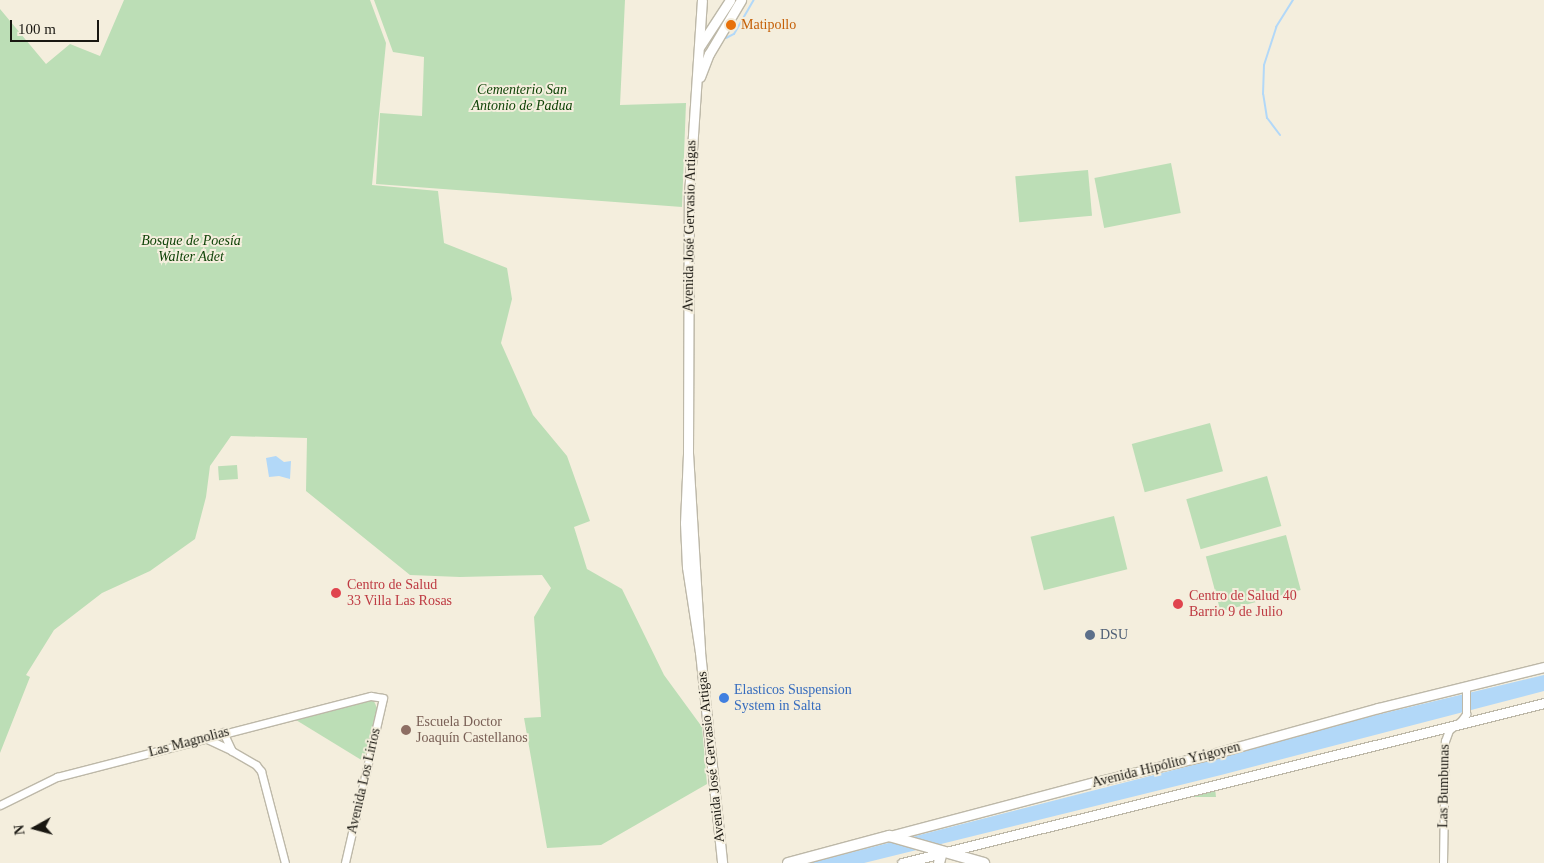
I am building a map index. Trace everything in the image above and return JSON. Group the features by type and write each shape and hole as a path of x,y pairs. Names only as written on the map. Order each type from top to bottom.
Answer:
{"highway":[{"path":"889,836 984,863"},
{"name":"Avenida Hipólito Yrigoyen","path":"788,863 889,836"},
{"path":"939,850 939,863"}],"main road":[{"name":"Avenida José Gervasio Artigas","path":"702,0 689,195 686,549 700,652 722,863"},
{"path":"699,49 730,0"},
{"path":"696,89 709,54 741,0"},
{"name":"Avenida Hipólito Yrigoyen","path":"889,836 1466,690 1544,667"},
{"path":"902,863 939,850 1544,703"}],"street":[{"path":"1466,690 1466,714 1471,718 1478,719"},
{"name":"Las Magnolias","path":"0,805 53,778 222,732 366,696 383,698"},
{"name":"Avenida Los Lirios","path":"345,863 383,698"},
{"name":"Las Bumbunas","path":"1442,863 1444,741 1449,730 1466,714"},
{"path":"222,732 232,750"},
{"path":"204,737 232,750 256,765 261,771 285,863"}],"green space":[{"name":"Bosque de Poesía Walter Adet","path":"124,0 370,0 386,43 372,185 438,191 444,243 507,268 512,299 501,343 533,415 567,456 590,521 574,527 587,569 622,589 664,675 702,727 707,784 601,845 547,848 524,718 541,717 534,617 551,588 542,575 460,577 410,575 306,491 307,438 231,436 210,466 206,497 195,539 150,571 102,593 54,630 26,675 30,677 0,753 0,9 46,64 70,44 100,56"},
{"name":"Cementerio San Antonio de Padua","path":"374,0 625,0 620,105 686,103 682,207 376,184 380,113 422,116 424,57 393,52"},
{"path":"1171,163 1181,213 1104,228 1094,178"},
{"path":"1088,170 1092,216 1019,222 1015,176"},
{"path":"1210,423 1223,471 1145,492 1132,444"},
{"path":"237,465 238,479 219,480 218,466"},
{"path":"1267,476 1281,526 1201,549 1186,499"},
{"path":"1114,516 1127,569 1044,590 1031,537"},
{"path":"1286,535 1301,590 1221,612 1206,556"},
{"path":"373,699 377,708 365,761 296,720 295,717"},
{"path":"1215,788 1216,797 1175,797"}],"water":[{"path":"276,456 284,462 291,461 290,479 279,476 269,477 266,458"},
{"path":"1544,675 1544,691 1221,775 864,863 810,863 1205,762 1368,717"}],"waterway":[{"path":"726,38 734,34 754,0"},
{"path":"1280,135 1267,118 1263,94 1264,65 1276,27 1293,0"}],"place":[{"name":"Matipollo","path":"731,25"},
{"name":"Centro de Salud 33 Villa Las Rosas","path":"336,593"},
{"name":"Centro de Salud 40 Barrio 9 de Julio","path":"1178,604"},
{"name":"DSU","path":"1090,635"},
{"name":"Elasticos Suspension System in Salta","path":"724,698"},
{"name":"Escuela Doctor Joaquín Castellanos","path":"406,730"}]}
